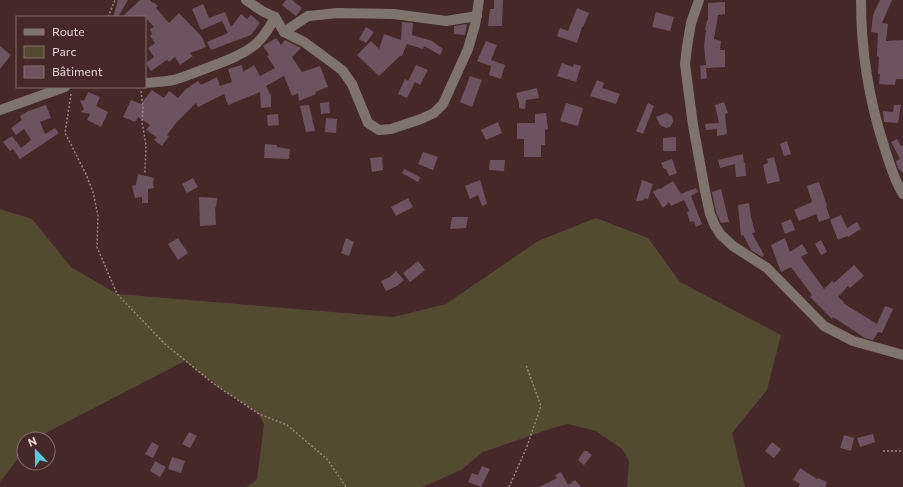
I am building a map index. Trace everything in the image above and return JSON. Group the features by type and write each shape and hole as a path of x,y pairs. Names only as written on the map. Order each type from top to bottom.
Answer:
{"street":[{"path":"247,0 262,11 275,17 284,32 304,42 342,70 352,84 368,123 379,130 391,130 434,113 443,104 468,49 475,25 479,0"},
{"path":"699,0 691,23 685,64 693,125 704,185 710,214 715,226 721,235 733,246 760,263 774,275 824,326 853,341 903,355"},
{"path":"861,0 862,41 866,76 883,145 893,174 903,194"},
{"path":"284,32 308,16 338,13 394,14 446,21 477,16"},
{"path":"146,83 186,77 238,55 257,43 269,30 275,17"},
{"path":"0,110 62,88"}],"path":[{"path":"108,16 115,0"},
{"path":"72,88 65,133 86,174 92,192 98,216 97,247 117,294 165,344 208,379 258,414 287,425 327,459 346,487"},
{"path":"141,88 143,108 142,122 146,144 144,173"},
{"path":"509,487 526,449 541,406 526,365"},
{"path":"883,451 903,451"}],"green space":[{"path":"0,209 32,219 71,267 117,294 393,317 446,304 538,241 596,218 648,238 680,282 781,335 767,390 732,433 745,487 627,487 629,461 622,449 596,431 568,424 483,452 461,470 423,487 247,487 257,479 264,425 259,414 214,384 185,361 49,431 16,431 16,461 0,482"}],"building":[{"path":"118,0 128,0 119,16 113,16"},
{"path":"140,0 150,0 158,6 156,8 169,23 179,13 202,37 206,47 190,53 193,56 180,65 175,57 169,62 167,60 151,71 146,63 154,57 148,48 155,43 150,36 152,34 150,29 154,27 146,18 146,16 123,16"},
{"path":"286,0 292,0 302,8 296,16 282,5"},
{"path":"494,0 503,0 502,26 488,26 490,9 494,9"},
{"path":"880,0 892,0 882,23 888,24 886,41 903,40 903,79 896,79 895,85 879,84 879,57 877,56 878,33 871,32 873,15"},
{"path":"725,2 725,14 718,15 714,39 721,41 720,50 725,50 725,67 706,68 707,78 701,79 700,66 706,65 704,46 705,30 708,20 708,3"},
{"path":"203,4 209,18 225,12 231,27 241,14 247,19 251,15 260,23 251,35 211,50 207,42 228,33 222,21 201,30 192,9"},
{"path":"577,8 589,13 582,27 577,43 557,36 560,28 568,31"},
{"path":"656,12 674,17 670,31 652,27"},
{"path":"402,22 413,23 412,35 432,41 443,49 440,55 424,46 423,49 407,44 402,56 400,56 379,76 357,55 371,41 379,49 384,34 401,40"},
{"path":"467,24 465,35 454,34 454,26"},
{"path":"366,27 374,32 366,43 359,39"},
{"path":"276,38 281,45 285,40 301,48 292,57 302,72 320,66 328,87 299,101 298,93 292,96 284,76 266,86 271,96 271,107 261,108 260,92 228,105 224,94 198,107 196,103 176,123 167,135 169,136 162,146 154,140 157,137 146,130 150,125 138,117 135,122 123,117 131,100 141,104 152,90 164,98 169,91 178,98 186,89 198,81 201,85 217,77 220,86 232,82 228,69 242,65 243,72 254,65 260,76 275,68 267,56 269,55 263,46"},
{"path":"486,41 497,45 491,60 505,65 501,79 489,75 491,66 477,61"},
{"path":"0,46 11,55 0,69"},
{"path":"562,63 573,67 574,64 581,66 576,82 557,76"},
{"path":"416,65 428,70 420,85 415,82 407,98 398,94 405,79 408,81"},
{"path":"470,76 482,80 472,107 460,102"},
{"path":"597,80 604,83 602,88 620,94 616,104 590,96"},
{"path":"537,88 539,98 526,100 525,109 519,108 516,93"},
{"path":"88,92 100,97 96,106 108,112 101,127 87,120 90,114 81,112 84,109 80,100 84,101"},
{"path":"329,102 330,113 321,114 320,103"},
{"path":"724,102 728,113 725,114 727,134 717,136 717,129 706,130 705,124 719,123 715,105"},
{"path":"566,103 583,108 578,126 560,121"},
{"path":"648,103 654,106 643,134 636,131"},
{"path":"46,105 51,118 40,122 45,134 55,128 59,133 20,159 13,149 10,151 3,142 12,136 21,148 31,140 24,129 16,135 11,128 22,120 20,116 28,111"},
{"path":"309,105 315,131 306,132 300,106"},
{"path":"894,105 901,105 898,123 884,122 883,111 893,112"},
{"path":"546,113 548,129 545,130 545,145 541,145 541,157 524,157 524,139 517,139 517,123 535,123 535,114"},
{"path":"666,113 672,116 673,122 670,127 666,128 660,125 656,117"},
{"path":"278,114 279,125 268,126 267,115"},
{"path":"326,118 337,119 336,133 325,132"},
{"path":"498,122 502,133 486,140 481,130"},
{"path":"676,137 676,151 663,151 663,138"},
{"path":"897,139 901,146 903,145 903,173 898,168 896,161 900,159 891,142"},
{"path":"787,141 791,154 784,156 780,144"},
{"path":"265,144 277,145 277,147 290,149 289,159 264,158"},
{"path":"423,152 438,157 433,170 418,164"},
{"path":"743,154 746,176 736,177 735,164 720,168 718,160"},
{"path":"382,157 383,170 372,172 370,158"},
{"path":"774,157 780,181 767,184 763,165 768,163 767,159"},
{"path":"672,159 677,173 669,176 661,163"},
{"path":"490,160 505,160 504,171 489,170"},
{"path":"404,169 420,177 418,182 402,173"},
{"path":"138,174 154,178 154,188 148,189 148,203 142,203 142,197 135,198 132,186 136,185"},
{"path":"193,178 198,187 187,193 182,184"},
{"path":"480,180 487,204 482,206 478,195 470,199 465,186"},
{"path":"642,180 653,184 648,199 644,198 644,200 636,201"},
{"path":"673,181 681,194 696,188 698,192 691,196 702,224 696,227 694,221 690,222 687,212 689,211 684,200 671,206 669,202 663,208 653,192"},
{"path":"819,182 830,218 819,222 816,214 799,221 794,210 812,202 807,186"},
{"path":"721,189 729,222 721,223 716,212 712,192"},
{"path":"199,197 217,198 216,208 215,207 216,225 200,226"},
{"path":"408,198 413,207 396,216 391,207"},
{"path":"749,203 755,232 752,233 764,255 762,257 751,250 743,235 741,236 738,205"},
{"path":"841,215 847,228 857,222 861,229 848,237 847,236 838,240 830,220"},
{"path":"452,217 468,217 466,228 450,229"},
{"path":"791,219 795,230 785,234 781,223"},
{"path":"178,238 188,253 178,260 168,244"},
{"path":"346,238 354,242 349,256 341,253"},
{"path":"785,238 790,252 802,244 808,253 801,257 824,289 832,281 834,283 854,265 864,276 850,288 848,286 838,297 844,302 843,303 877,324 885,306 893,309 882,333 878,332 873,340 865,338 833,317 832,319 810,297 812,295 791,267 781,272 771,245"},
{"path":"821,240 827,252 821,255 815,244"},
{"path":"418,261 425,270 410,282 403,273"},
{"path":"396,271 404,280 397,286 386,291 381,281 390,277"},
{"path":"189,432 197,436 190,448 182,444"},
{"path":"873,434 875,442 860,447 857,438"},
{"path":"844,435 854,438 851,451 840,448"},
{"path":"152,442 159,446 153,458 145,454"},
{"path":"772,442 781,449 774,458 765,451"},
{"path":"584,451 587,451 592,455 584,465 578,460"},
{"path":"172,457 185,461 181,473 168,469"},
{"path":"155,461 166,467 160,477 150,471"},
{"path":"482,466 490,469 481,487 468,482 472,473 478,475"},
{"path":"800,468 817,479 818,478 827,482 825,487 799,487 800,484 793,480"},
{"path":"561,472 568,485 575,480 581,487 539,487 557,478 555,475"}]}
